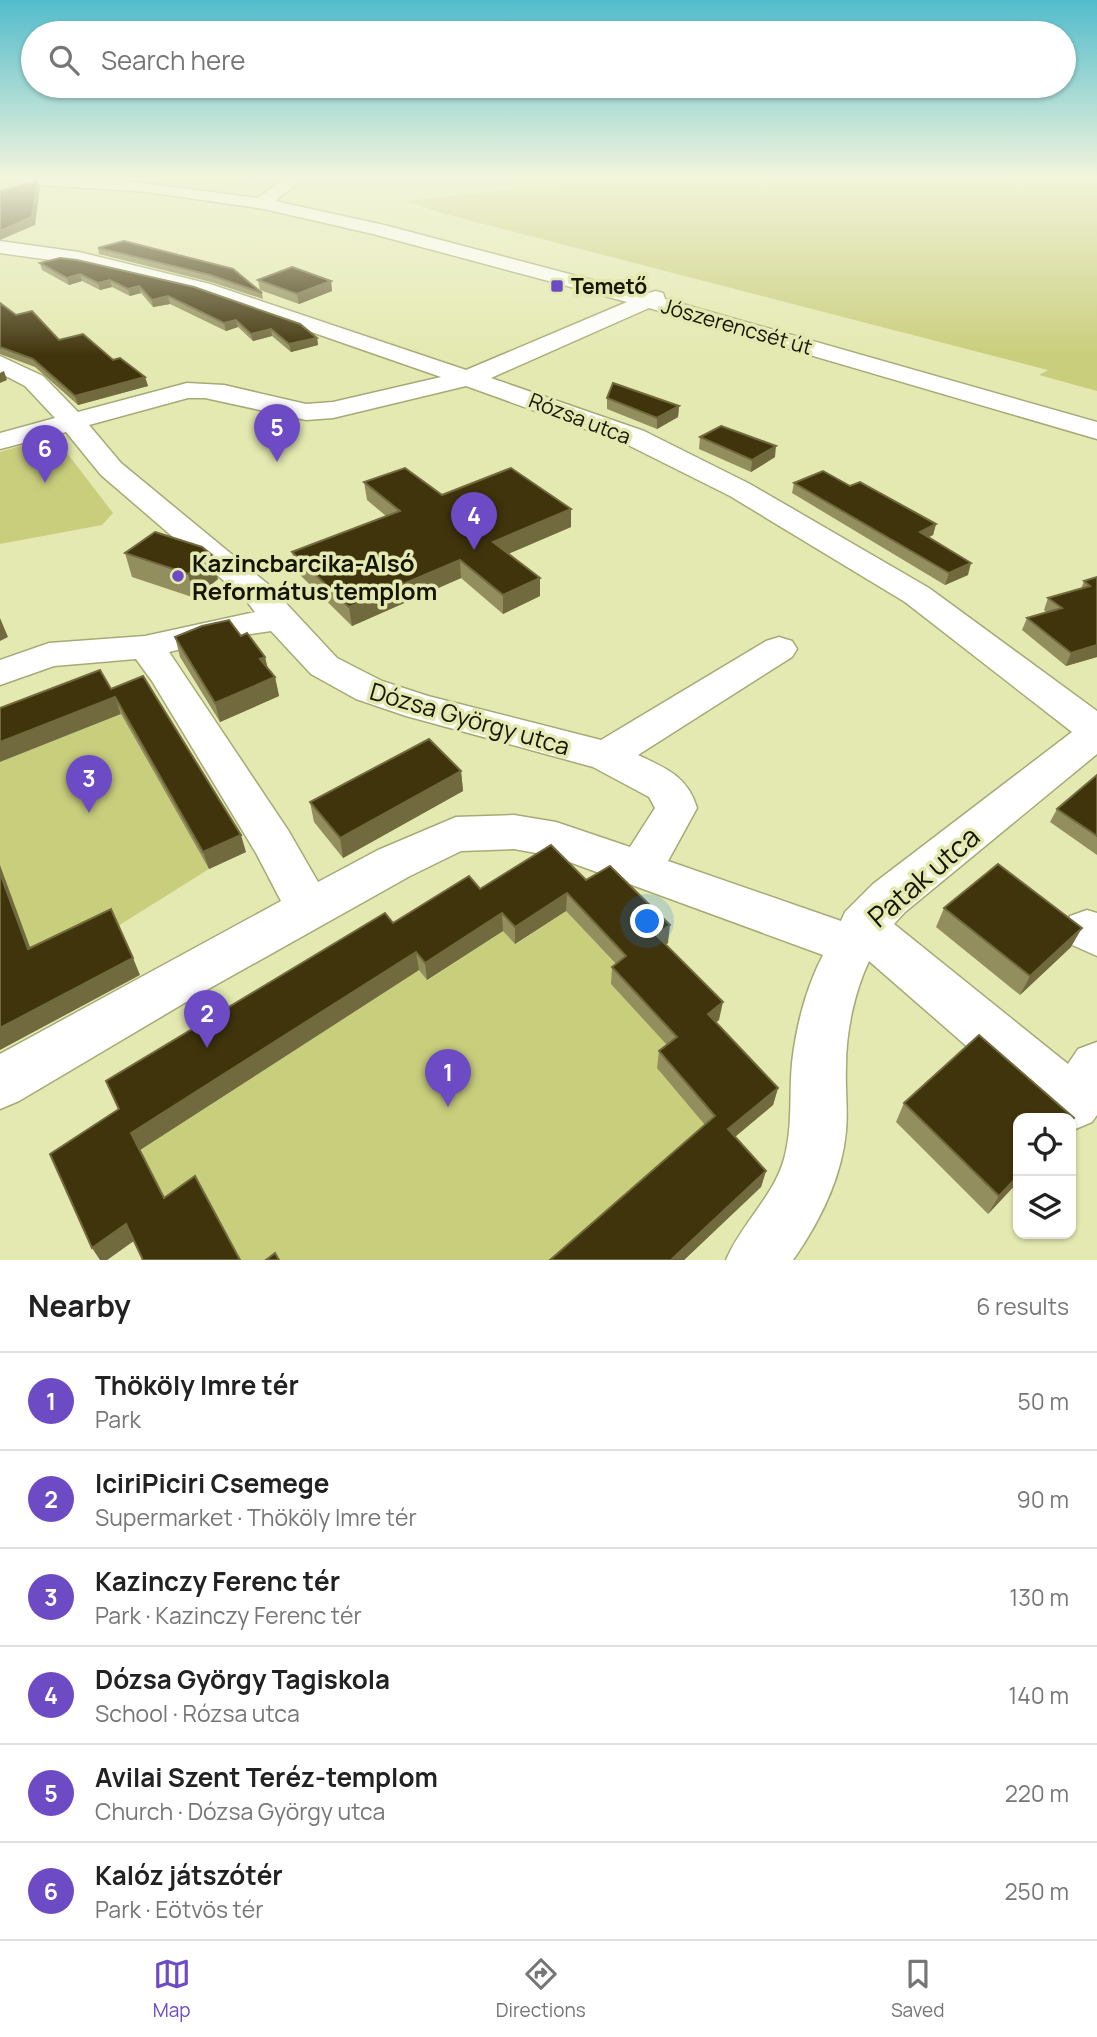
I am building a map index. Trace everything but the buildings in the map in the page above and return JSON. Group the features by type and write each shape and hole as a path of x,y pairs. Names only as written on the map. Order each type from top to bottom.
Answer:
{"street":[{"name":"Jószerencsét út","path":"411,238 654,297 991,386 1097,419"},
{"name":"Rózsa utca","path":"0,247 79,258 166,277 634,438 740,490 917,595 1097,732"},
{"name":"Jószerencsét út","path":"654,297 1097,431"},
{"path":"0,441 148,400 205,390 286,408 320,412 487,371 654,297"},
{"name":"Dózsa György utca","path":"0,363 34,381 111,469 257,592 278,619 324,666 369,690 420,707 606,756 664,786 673,797 676,808 640,868"},
{"path":"0,673 49,654 145,647 230,626 278,619"},
{"path":"145,647 166,673 273,842 309,909"},
{"path":"606,756 779,649"},
{"name":"Patak utca","path":"757,1260 784,1222 811,1169 818,1132 819,1063 825,1024 836,979 858,936 889,898 1097,732"},
{"path":"0,1083 309,909 394,863 456,834 531,833 858,936 1073,1103 1097,1066"}],"green space":[{"path":"537,238 1097,238 1097,391 1039,375 1048,370"},
{"path":"54,436 113,513 102,525 0,544 0,452"},
{"path":"121,714 209,869 118,926 37,966 0,865 0,762"},
{"path":"566,911 625,974 675,1054 712,1132 567,1260 239,1260 172,1214 140,1150 419,970 428,980 503,931 516,944"}],"place":[{"name":"Temető","path":"557,286"},
{"name":"Avilai Szent Teréz-templom","path":"277,462"},
{"name":"Kalóz játszótér","path":"45,483"},
{"name":"Dózsa György Tagiskola","path":"474,550"},
{"name":"Kazincbarcika-Alsó Református templom","path":"178,576"},
{"name":"Kazinczy Ferenc tér","path":"89,813"},
{"name":"IciriPiciri Csemege","path":"207,1048"},
{"name":"Thököly Imre tér","path":"448,1107"}]}
